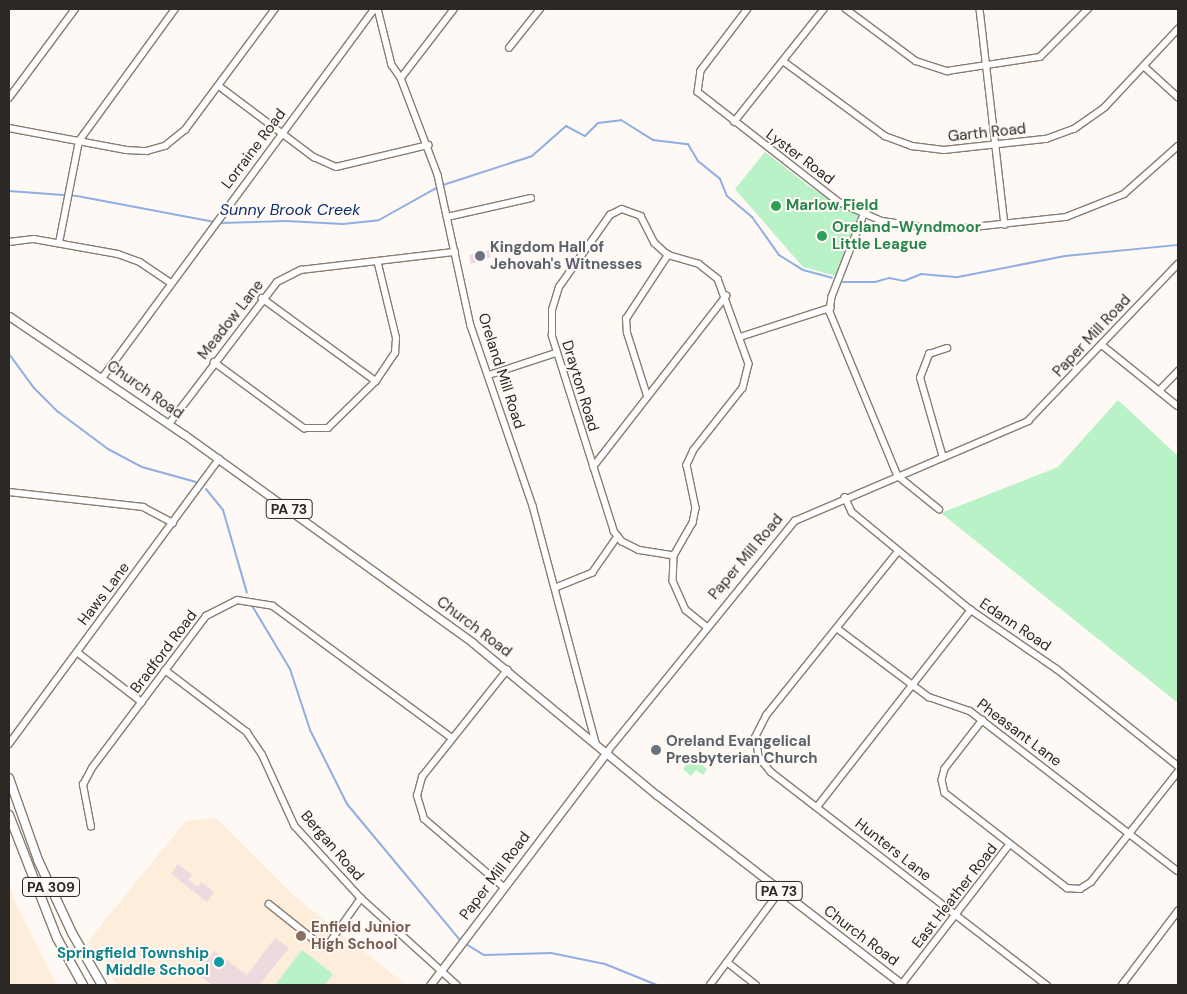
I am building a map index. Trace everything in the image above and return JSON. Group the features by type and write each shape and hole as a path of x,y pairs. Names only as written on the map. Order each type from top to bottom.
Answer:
{"highway":[{"name":"PA 309","path":"10,781 38,860 72,933 102,985"},
{"name":"PA 309","path":"9,815 32,877 89,985"},
{"path":"32,877 57,938 83,985"}],"main road":[{"name":"Church Road","path":"10,320 103,377 219,459 506,670 780,891 902,985"},
{"name":"Paper Mill Road","path":"430,985 607,752"}],"street":[{"path":"9,98 75,9"},
{"path":"59,243 79,141 175,9"},
{"path":"9,128 147,151 176,140 275,9"},
{"name":"Lorraine Road","path":"103,377 374,9"},
{"name":"Oreland Mill Road","path":"378,9 392,65 401,78 428,145 439,182 471,326 489,375 557,587 596,743"},
{"path":"401,78 454,9"},
{"path":"509,48 540,9"},
{"name":"Lyster Road","path":"748,9 701,71 696,88 705,100 814,184 864,215 934,230 1006,225 1066,217 1111,201 1150,175 1178,146"},
{"path":"734,122 824,9"},
{"path":"846,9 927,67 947,71 1040,57 1088,9"},
{"path":"980,9 1006,225"},
{"name":"Garth Road","path":"783,61 876,131 901,143 939,150 995,146 1046,139 1074,129 1106,107 1178,29"},
{"path":"1144,66 1178,97"},
{"path":"218,86 314,157 336,167 428,145"},
{"path":"447,217 531,198"},
{"name":"Drayton Road","path":"617,537 592,467 556,353 551,316 559,287 610,215 630,210 641,216 655,243 668,255"},
{"path":"864,215 830,308 898,476 939,509"},
{"path":"9,242 34,239 129,257 172,283"},
{"name":"Meadow Lane","path":"169,424 262,298 277,282 301,270 378,264 456,252"},
{"path":"647,396 627,333 626,319 668,255 708,269 726,296 749,364 747,380 689,458 687,473 695,498 695,516 674,556 676,593 686,610 706,626"},
{"path":"214,362 304,428 316,430 342,418 376,381 395,353 396,338 378,264"},
{"name":"Paper Mill Road","path":"607,752 706,626 789,526 807,513 1028,421 1178,264"},
{"path":"592,467 726,296"},
{"path":"262,298 376,381"},
{"path":"740,337 830,308"},
{"path":"1102,345 1178,406"},
{"path":"942,458 920,378 929,354 947,348"},
{"path":"489,375 556,353"},
{"path":"1159,391 1178,371"},
{"name":"Haws Lane","path":"9,744 219,459"},
{"path":"9,492 143,507 173,523"},
{"name":"Edann Road","path":"845,497 852,512 971,610 1057,669 1178,766"},
{"path":"557,587 592,573 617,537 638,550 674,556"},
{"path":"838,629 899,550"},
{"name":"Bradford Road","path":"91,827 83,785 92,768 165,670 216,608 237,600 259,601 273,606 452,738"},
{"path":"817,807 971,610"},
{"name":"Pheasant Lane","path":"838,629 929,697 962,707 982,720 1178,871"},
{"name":"Hunters Lane","path":"838,629 758,729 756,744 759,756 771,772 1047,985"},
{"path":"77,652 142,702"},
{"name":"Bergan Road","path":"165,670 246,732 262,754 295,826 361,898 456,985"},
{"path":"503,887 424,819 418,805 422,777 506,670"},
{"path":"982,720 945,768 943,787 949,798 1009,845"},
{"name":"East Heather Road","path":"902,985 1009,845 1060,884 1077,889 1091,882 1178,772"},
{"path":"710,985 780,891"},
{"path":"269,904 322,946 328,945 361,898"},
{"path":"1122,985 1178,911"},
{"path":"727,962 756,985"}],"shaded area":[{"path":"216,818 294,896 406,985 117,985 88,941 186,821"},
{"path":"9,884 16,904 57,985 9,985"}],"green space":[{"name":"Marlow Field","path":"765,152 810,187 860,217 836,276 803,267 735,189"},
{"path":"1118,400 1178,456 1178,703 941,513 1058,467"},
{"path":"692,757 707,769 703,775 696,770 691,776 683,769"},
{"path":"302,950 333,974 325,985 275,985"}],"building":[{"name":"Kingdom Hall of Jehovah's Witnesses","path":"489,250 491,257 471,264 469,255"},
{"path":"178,864 192,875 188,879 198,887 201,882 214,892 207,902 171,874"},
{"name":"Springfield Township Middle School","path":"275,938 289,948 259,985 212,985 197,974 214,951 247,975"}],"waterway":[{"name":"Sunny Brook Creek","path":"443,185 532,156 566,126 585,136 598,123 621,120 653,140 688,144 698,161 720,179 727,196 752,217 779,255 803,270 832,278"},
{"name":"Sunny Brook Creek","path":"220,223 286,221 343,224 379,220 438,187"},
{"name":"Sunny Brook Creek","path":"9,191 77,196 215,222"},
{"name":"Sunny Brook Creek","path":"843,282 875,282 889,278 904,281 921,274 958,277 1065,256 1178,245"},
{"path":"9,354 34,388 57,411 108,449 142,467 196,482"},
{"path":"206,489 223,510 247,593"},
{"path":"251,604 290,669 310,730 347,804 460,940"},
{"path":"464,943 484,955 551,953 605,964 657,985"}],"place":[{"name":"Marlow Field","path":"776,206"},
{"name":"Oreland-Wyndmoor Little League","path":"822,236"},
{"name":"Kingdom Hall of Jehovah's Witnesses","path":"480,256"},
{"name":"Oreland Evangelical Presbyterian Church","path":"656,750"},
{"name":"Enfield Junior High School","path":"301,936"},
{"name":"Springfield Township Middle School","path":"219,962"}]}
